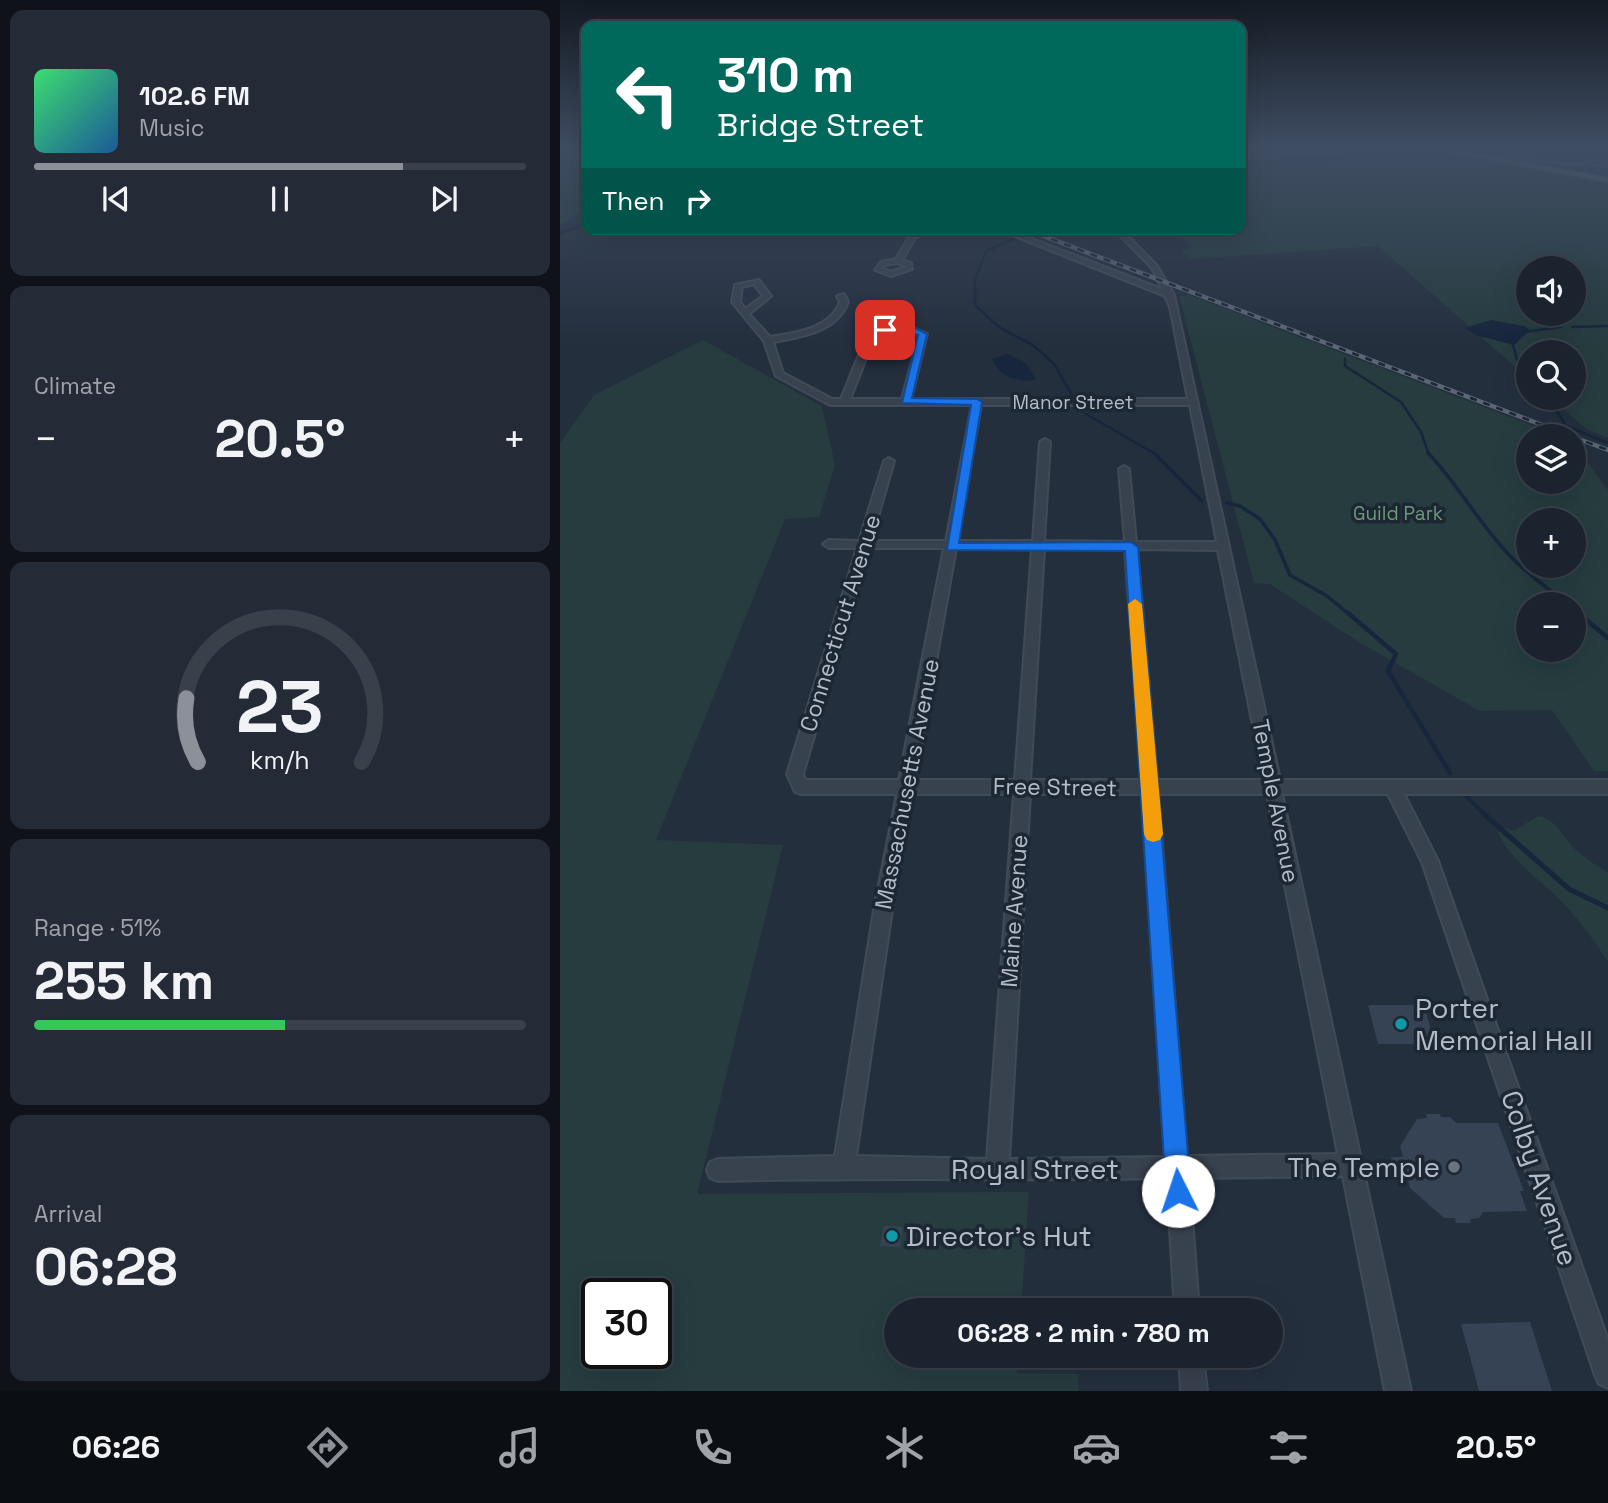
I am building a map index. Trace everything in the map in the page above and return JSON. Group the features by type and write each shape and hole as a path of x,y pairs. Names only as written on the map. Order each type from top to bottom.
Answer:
{"street":[{"path":"898,261 916,235"},
{"path":"1015,235 1170,295"},
{"name":"Temple Avenue","path":"1123,235 1147,257 1170,295 1398,1391"},
{"path":"756,282 767,296 745,313 736,302 737,289 744,283 756,282"},
{"path":"768,340 797,334 827,322 842,310 844,302 841,296"},
{"name":"Manor Street","path":"745,313 768,340 782,377 826,401 1194,401"},
{"path":"844,402 870,337 877,331 892,330 923,334 906,401"},
{"name":"Massachusetts Avenue","path":"844,1167 883,910 977,402"},
{"name":"Maine Avenue","path":"997,1170 1045,442"},
{"name":"Connecticut Avenue","path":"797,784 795,774 889,461"},
{"path":"1124,469 1150,788 1186,1298"},
{"path":"829,544 952,547 1224,546"},
{"name":"Free Street","path":"797,784 811,788 906,785 1022,788 1608,787"},
{"name":"Colby Avenue","path":"1393,787 1430,861 1608,1375"},
{"name":"Royal Street","path":"718,1170 844,1167 997,1170 1352,1165"},
{"path":"1192,1368 1194,1391"}],"green space":[{"path":"560,212 581,212 581,212 560,225"},
{"path":"1246,212 1608,212 1608,438 1586,429 1586,424 1580,424 1565,410 1586,410 1586,340 1516,340 1516,367 1378,246 1189,259 1181,250 1193,247 1178,235 1246,235"},
{"name":"Guild Park","path":"1189,295 1528,424 1516,424 1516,494 1586,494 1586,460 1608,490 1608,771 1594,771 1552,710 1480,711 1357,641 1270,584 1254,583 1179,296"},
{"path":"703,340 822,406 835,465 819,517 785,519 656,840 783,845 697,1194 1029,1192 1022,1298 884,1298 884,1368 1017,1368 1017,1373 1079,1374 1078,1391 560,1391 560,443 594,395"},
{"path":"1538,816 1550,820 1575,849 1608,873 1608,962 1576,917 1515,858 1498,832 1505,828 1514,831"}],"water":[{"path":"1491,320 1524,326 1530,330 1516,340 1514,345 1479,336 1464,328"},
{"path":"1007,354 1026,363 1036,380 1015,379 999,370 992,359"}],"building":[{"name":"Porter Memorial Hall","path":"1368,1005 1424,1005 1435,1044 1378,1044"},
{"name":"The Temple","path":"1426,1114 1450,1117 1456,1123 1498,1123 1524,1191 1520,1191 1527,1211 1483,1212 1479,1218 1470,1219 1471,1223 1456,1223 1455,1218 1444,1218 1410,1188 1407,1177 1396,1177 1391,1157 1403,1157 1400,1146 1417,1119 1427,1118"},
{"name":"Director's Hut","path":"884,1226 903,1227 900,1247 880,1246"},
{"path":"1530,1322 1552,1391 1479,1391 1461,1324"}],"waterway":[{"path":"577,227 581,224"},
{"path":"577,227 581,226"},
{"path":"560,233 577,227"},
{"path":"1016,238 986,251 975,280 975,305 999,327 1034,346 1054,364 1073,397"},
{"path":"1572,327 1608,326"},
{"path":"1524,332 1561,327"},
{"path":"1512,341 1516,356"},
{"path":"1345,359 1345,366 1401,402 1421,432 1429,454"},
{"path":"1556,410 1566,426 1608,443"},
{"path":"1086,414 1155,454"},
{"path":"1155,454 1202,501"},
{"path":"1429,454 1501,546 1552,592"},
{"path":"1227,503 1240,506 1260,519 1275,540 1290,575 1327,596 1350,615"},
{"path":"1348,613 1396,654 1388,671 1450,773"},
{"path":"1586,620 1608,638"},
{"path":"1463,793 1485,815"},
{"path":"1485,815 1569,889 1608,908"}],"railway":[{"path":"1041,235 1539,424"},
{"path":"1586,442 1608,450"}],"slow traffic":[{"path":"1135,604 1153,834"}],"place":[{"name":"Porter Memorial Hall","path":"1401,1024"},
{"name":"The Temple","path":"1454,1167"},
{"name":"Director's Hut","path":"892,1236"}],"route":[{"path":"885,330 914,330 923,334 906,401 977,402 952,547 1131,547 1178,1191"}]}
